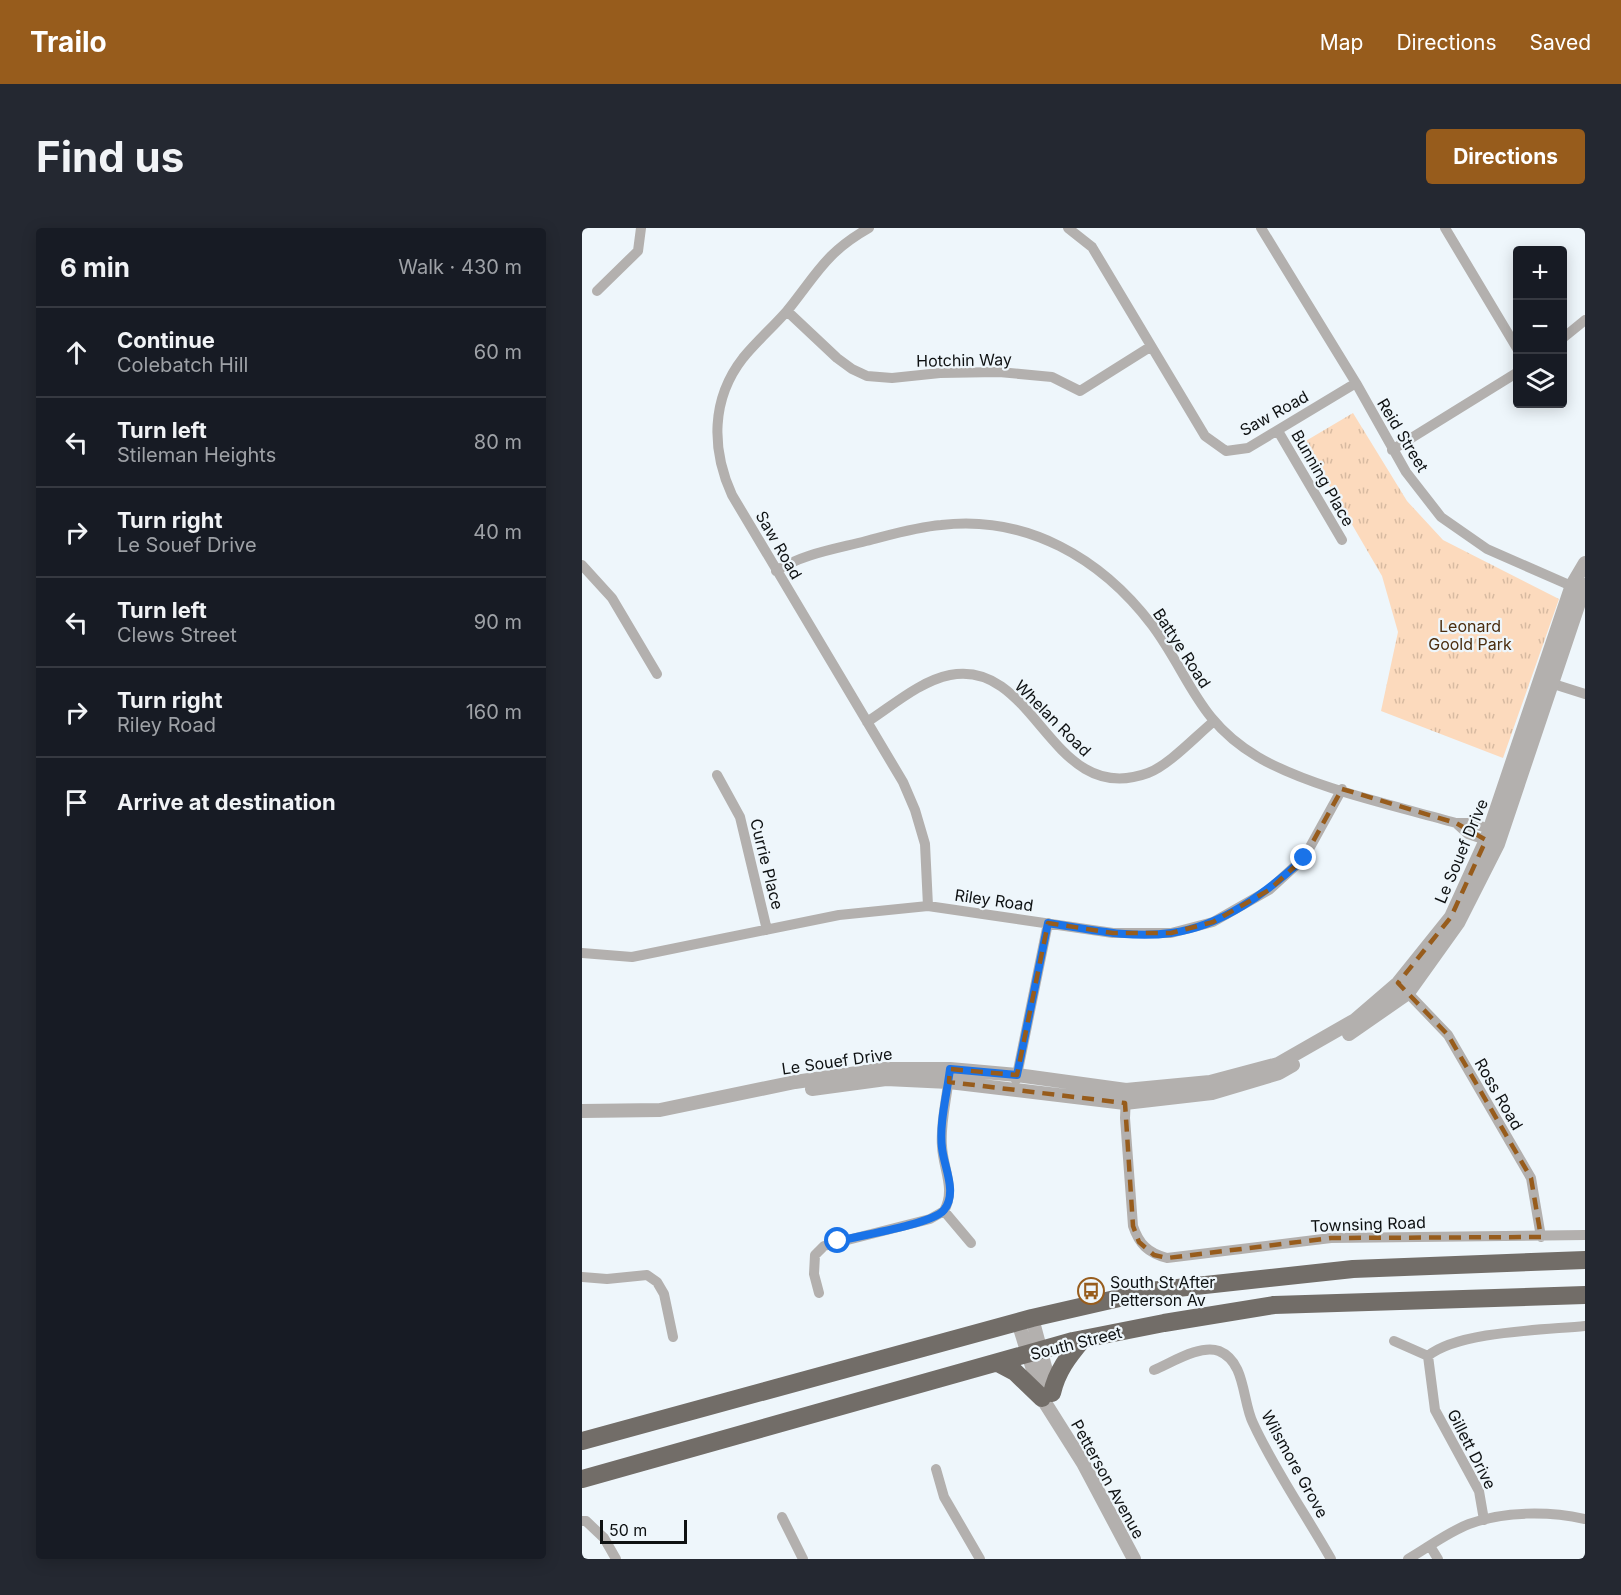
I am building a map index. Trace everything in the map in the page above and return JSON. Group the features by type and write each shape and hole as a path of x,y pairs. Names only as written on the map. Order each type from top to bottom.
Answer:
{"highway":[{"name":"South Street","path":"582,1441 1025,1320 1150,1291 1353,1269 1585,1260"},
{"name":"South Street","path":"582,1479 1083,1339 1274,1305 1585,1295"},
{"path":"998,1363 1015,1372 1047,1396 1056,1375 1083,1339"}],"street":[{"path":"597,291 638,251 641,228"},
{"name":"Saw Road","path":"869,228 849,239 824,260 787,311 743,358 729,381 721,403 716,432 722,474 776,571 903,782 915,810 925,844 928,906"},
{"name":"Saw Road","path":"1068,228 1092,247 1204,436 1226,451 1248,448 1356,383"},
{"name":"Reid Street","path":"1261,228 1356,383 1392,450 1441,518 1487,549 1580,587"},
{"path":"1445,228 1513,342"},
{"name":"Hotchin Way","path":"787,311 852,369 867,376 892,378 940,373 999,372 1052,377 1080,391 1150,347"},
{"path":"1567,335 1585,320"},
{"path":"1392,450 1513,375"},
{"name":"Bunning Place","path":"1278,431 1342,540"},
{"name":"Battye Road","path":"776,571 808,556 942,524 996,525 1038,536 1074,552 1100,570 1126,594 1153,627 1213,722 1258,757 1342,789 1456,823 1468,834 1494,836"},
{"name":"Le Souef Drive","path":"582,1111 660,1110 795,1082 885,1069 949,1075 1014,1090 1126,1097 1210,1082 1278,1064 1355,1020 1403,988 1451,917 1494,836 1580,587 1585,563"},
{"path":"582,565 612,598 657,674"},
{"name":"Whelan Road","path":"867,722 930,682 952,675 974,675 1001,687 1019,700 1063,753 1088,772 1120,779 1150,772 1213,722"},
{"path":"1547,682 1585,694"},
{"name":"Currie Place","path":"717,775 740,817 767,930"},
{"name":"Riley Road","path":"582,953 632,957 839,915 928,906 1113,933 1171,933 1213,922 1269,890 1304,858 1342,789"},
{"path":"1014,1090 1048,923"},
{"name":"Ross Road","path":"1403,988 1448,1035 1531,1178 1541,1237"},
{"path":"819,1293 814,1274 815,1255 824,1246 930,1219 944,1210 950,1200 942,1145 949,1075"},
{"name":"Le Souef Drive","path":"582,1119 661,1118 795,1091 949,1075 1017,1075 1126,1097"},
{"name":"Townsing Road","path":"1126,1097 1133,1226 1139,1242 1154,1255 1167,1258 1331,1238 1585,1235"},
{"path":"944,1210 971,1243"},
{"path":"582,1277 607,1279 647,1275 657,1282 664,1294 673,1337"},
{"name":"Petterson Avenue","path":"1025,1320 1053,1416 1083,1463 1134,1559"},
{"path":"1394,1341 1428,1356 1438,1348 1496,1334 1585,1326"},
{"name":"Wilsmore Grove","path":"1154,1370 1205,1350 1217,1350 1228,1356 1239,1374 1253,1424 1331,1559"},
{"name":"Gillett Drive","path":"1428,1356 1435,1410 1479,1491 1484,1520"},
{"path":"936,1469 944,1497 980,1559"},
{"path":"1408,1559 1468,1524 1484,1520 1534,1512 1585,1519"},
{"path":"782,1517 803,1559"},
{"path":"582,1521 586,1521 604,1538 616,1559"},
{"path":"1430,1546 1438,1559"}],"highlighted area":[{"path":"1342,789 1456,823 1486,840 1451,917 1398,983 1448,1035 1531,1178 1541,1237 1331,1238 1167,1258 1154,1255 1139,1242 1133,1226 1125,1103 949,1082 950,1069 1017,1075 1048,923 1113,933 1171,933 1213,922 1269,890 1304,858"}],"green space":[{"name":"Leonard Goold Park","path":"1353,413 1407,501 1443,540 1559,599 1503,758 1381,711 1398,632 1382,576 1304,442"}],"place":[{"name":"South St After Petterson Av","path":"1091,1291"}],"route":[{"path":"838,1241 930,1219 944,1210 950,1200 942,1145 950,1069 1017,1075 1048,923 1113,933 1171,933 1213,922 1269,890 1304,858"}]}
